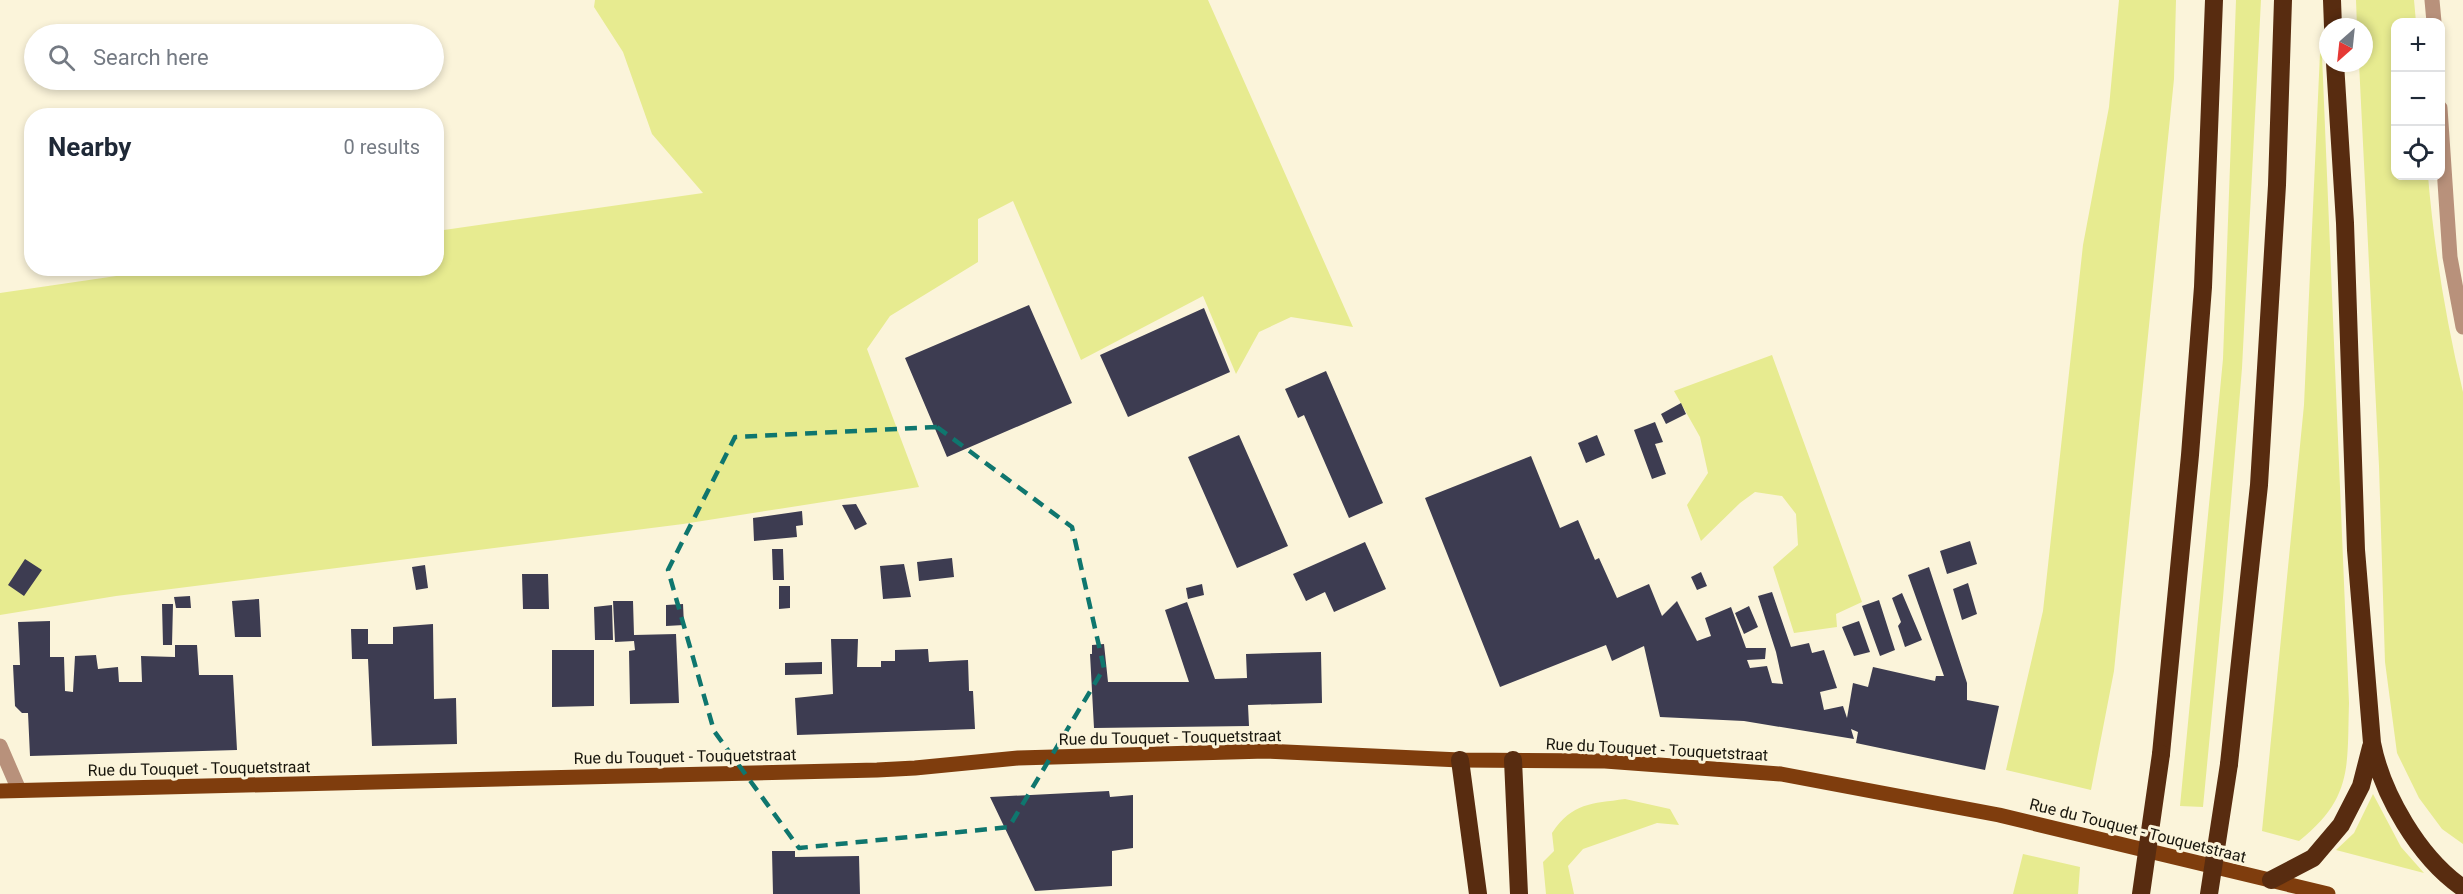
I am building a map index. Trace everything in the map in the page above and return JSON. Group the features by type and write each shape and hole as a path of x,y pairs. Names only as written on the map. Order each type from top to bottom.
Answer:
{"highway":[{"path":"2141,894 2161,754 2186,501 2203,287 2214,0"},
{"path":"2208,894 2229,764 2259,485 2277,185 2283,0"},
{"path":"2332,0 2333,18"},
{"path":"2336,72 2345,223 2356,550 2372,743 2376,765 2405,825 2449,878 2463,888"},
{"path":"2271,880 2313,858 2341,825 2361,786 2372,743"},
{"path":"1460,760 1478,894"},
{"path":"1513,760 1519,894"}],"main road":[{"name":"Rue du Touquet - Touquetstraat","path":"0,790 886,769 1017,758 1266,751 1460,760 1605,761 1781,774 1999,815 2328,894"}],"lane":[{"path":"2432,0 2434,18"},
{"path":"2441,126 2450,257 2463,327"},
{"path":"0,746 19,790"}],"highlighted area":[{"path":"937,427 1072,527 1104,668 1009,827 799,848 714,731 668,570 735,437"}],"green space":[{"path":"595,0 1208,0 1353,327 1291,317 1259,332 1236,374 1203,296 1081,360 1013,201 978,219 978,262 890,316 867,349 919,487 683,524 116,596 0,615 0,293 116,276 444,276 444,230 703,193 652,134 623,52 594,7"},
{"path":"2119,0 2176,0 2174,79 2114,671 2091,790 2006,770 2043,611 2083,245 2109,107"},
{"path":"2236,0 2261,0 2242,368 2203,807 2180,806 2223,359"},
{"path":"2356,0 2414,0 2416,18 2391,18 2391,180 2428,180 2441,284 2463,392 2463,844 2442,829 2419,798 2397,753 2385,662 2379,466 2359,72 2373,72 2373,18 2357,18"},
{"path":"2319,72 2323,72 2349,703 2348,746 2344,780 2338,795 2317,825 2299,841 2262,831 2304,405"},
{"path":"1772,355 1862,602 1836,614 1837,627 1794,633 1773,567 1798,545 1796,514 1782,496 1755,492 1740,503 1701,541 1687,505 1708,473 1700,437 1674,391"},
{"path":"2373,794 2401,847 2424,873 2336,850 2354,833"},
{"path":"1625,799 1670,809 1679,825 1657,823 1583,849 1568,866 1574,894 1546,894 1543,862 1554,851 1552,833 1560,823 1567,815 1584,806"},
{"path":"2023,854 2080,867 2078,894 2013,894"}],"building":[{"path":"1029,305 1072,403 947,457 905,358"},
{"path":"1204,308 1230,372 1128,417 1100,355"},
{"path":"1326,371 1383,503 1349,518 1304,415 1298,418 1285,389"},
{"path":"1681,403 1686,414 1666,424 1661,414"},
{"path":"1655,422 1663,442 1655,444 1666,474 1652,479 1634,430"},
{"path":"1239,435 1288,546 1237,568 1188,457"},
{"path":"1597,435 1605,455 1586,463 1578,443"},
{"path":"1531,456 1560,528 1578,520 1595,560 1599,558 1617,598 1649,584 1662,616 1677,601 1697,641 1711,636 1705,618 1731,607 1746,648 1766,648 1765,659 1747,660 1750,668 1767,666 1772,683 1783,684 1776,652 1758,596 1772,592 1791,647 1809,643 1812,653 1824,650 1837,688 1820,692 1824,710 1843,706 1847,718 1853,683 1868,687 1873,667 1935,681 1936,676 1944,676 1908,575 1929,567 1967,683 1967,700 1999,706 1985,770 1856,743 1858,732 1851,729 1854,739 1744,721 1660,717 1644,646 1612,661 1606,645 1500,687 1425,498"},
{"path":"856,504 867,524 855,530 842,505"},
{"path":"802,511 803,525 796,526 797,537 754,541 753,518"},
{"path":"1970,541 1977,564 1947,574 1940,551"},
{"path":"1365,542 1386,589 1334,612 1325,592 1306,601 1293,574"},
{"path":"772,549 783,549 784,580 773,580"},
{"path":"952,558 954,577 919,581 917,562"},
{"path":"25,559 42,570 24,596 8,585"},
{"path":"904,564 911,597 883,599 880,566"},
{"path":"425,565 428,588 416,590 412,567"},
{"path":"1701,572 1707,586 1697,590 1691,577"},
{"path":"522,574 548,574 549,609 523,609"},
{"path":"1968,583 1977,614 1962,620 1953,589"},
{"path":"1202,584 1204,595 1188,599 1186,588"},
{"path":"779,586 790,586 790,608 779,609"},
{"path":"1902,593 1922,640 1905,647 1898,626 1901,622 1892,598"},
{"path":"190,596 191,608 176,608 174,597"},
{"path":"259,599 261,637 235,637 232,601"},
{"path":"1879,600 1895,650 1880,656 1862,606"},
{"path":"613,601 633,601 634,635 676,634 679,703 630,704 629,651 635,650 634,641 615,642"},
{"path":"1187,602 1215,679 1247,678 1246,654 1321,652 1322,703 1248,705 1249,726 1094,728 1090,654 1092,654 1092,645 1104,644 1108,682 1189,682 1165,610"},
{"path":"162,604 173,604 172,645 163,645"},
{"path":"683,604 684,625 666,626 666,605"},
{"path":"612,605 613,640 595,640 594,607"},
{"path":"1749,606 1758,627 1744,634 1735,613"},
{"path":"50,621 50,657 64,657 65,691 73,692 75,656 96,655 98,669 118,667 119,682 142,682 141,656 175,657 175,645 197,645 199,675 233,675 237,750 30,756 28,713 22,713 15,706 13,665 20,665 18,622"},
{"path":"1859,621 1870,652 1854,656 1842,627"},
{"path":"433,624 434,699 456,698 457,744 372,746 368,659 352,659 351,629 368,629 368,644 393,644 393,627"},
{"path":"831,639 858,639 857,667 881,667 881,661 895,661 895,650 928,649 929,662 968,660 969,691 973,691 975,729 797,735 795,698 833,694"},
{"path":"552,650 594,650 594,706 552,707"},
{"path":"822,662 822,674 785,675 785,663"},
{"path":"1109,791 1110,797 1133,795 1133,848 1112,851 1112,886 1035,891 990,797"},
{"path":"772,851 795,851 795,857 859,856 860,894 773,894"}]}
